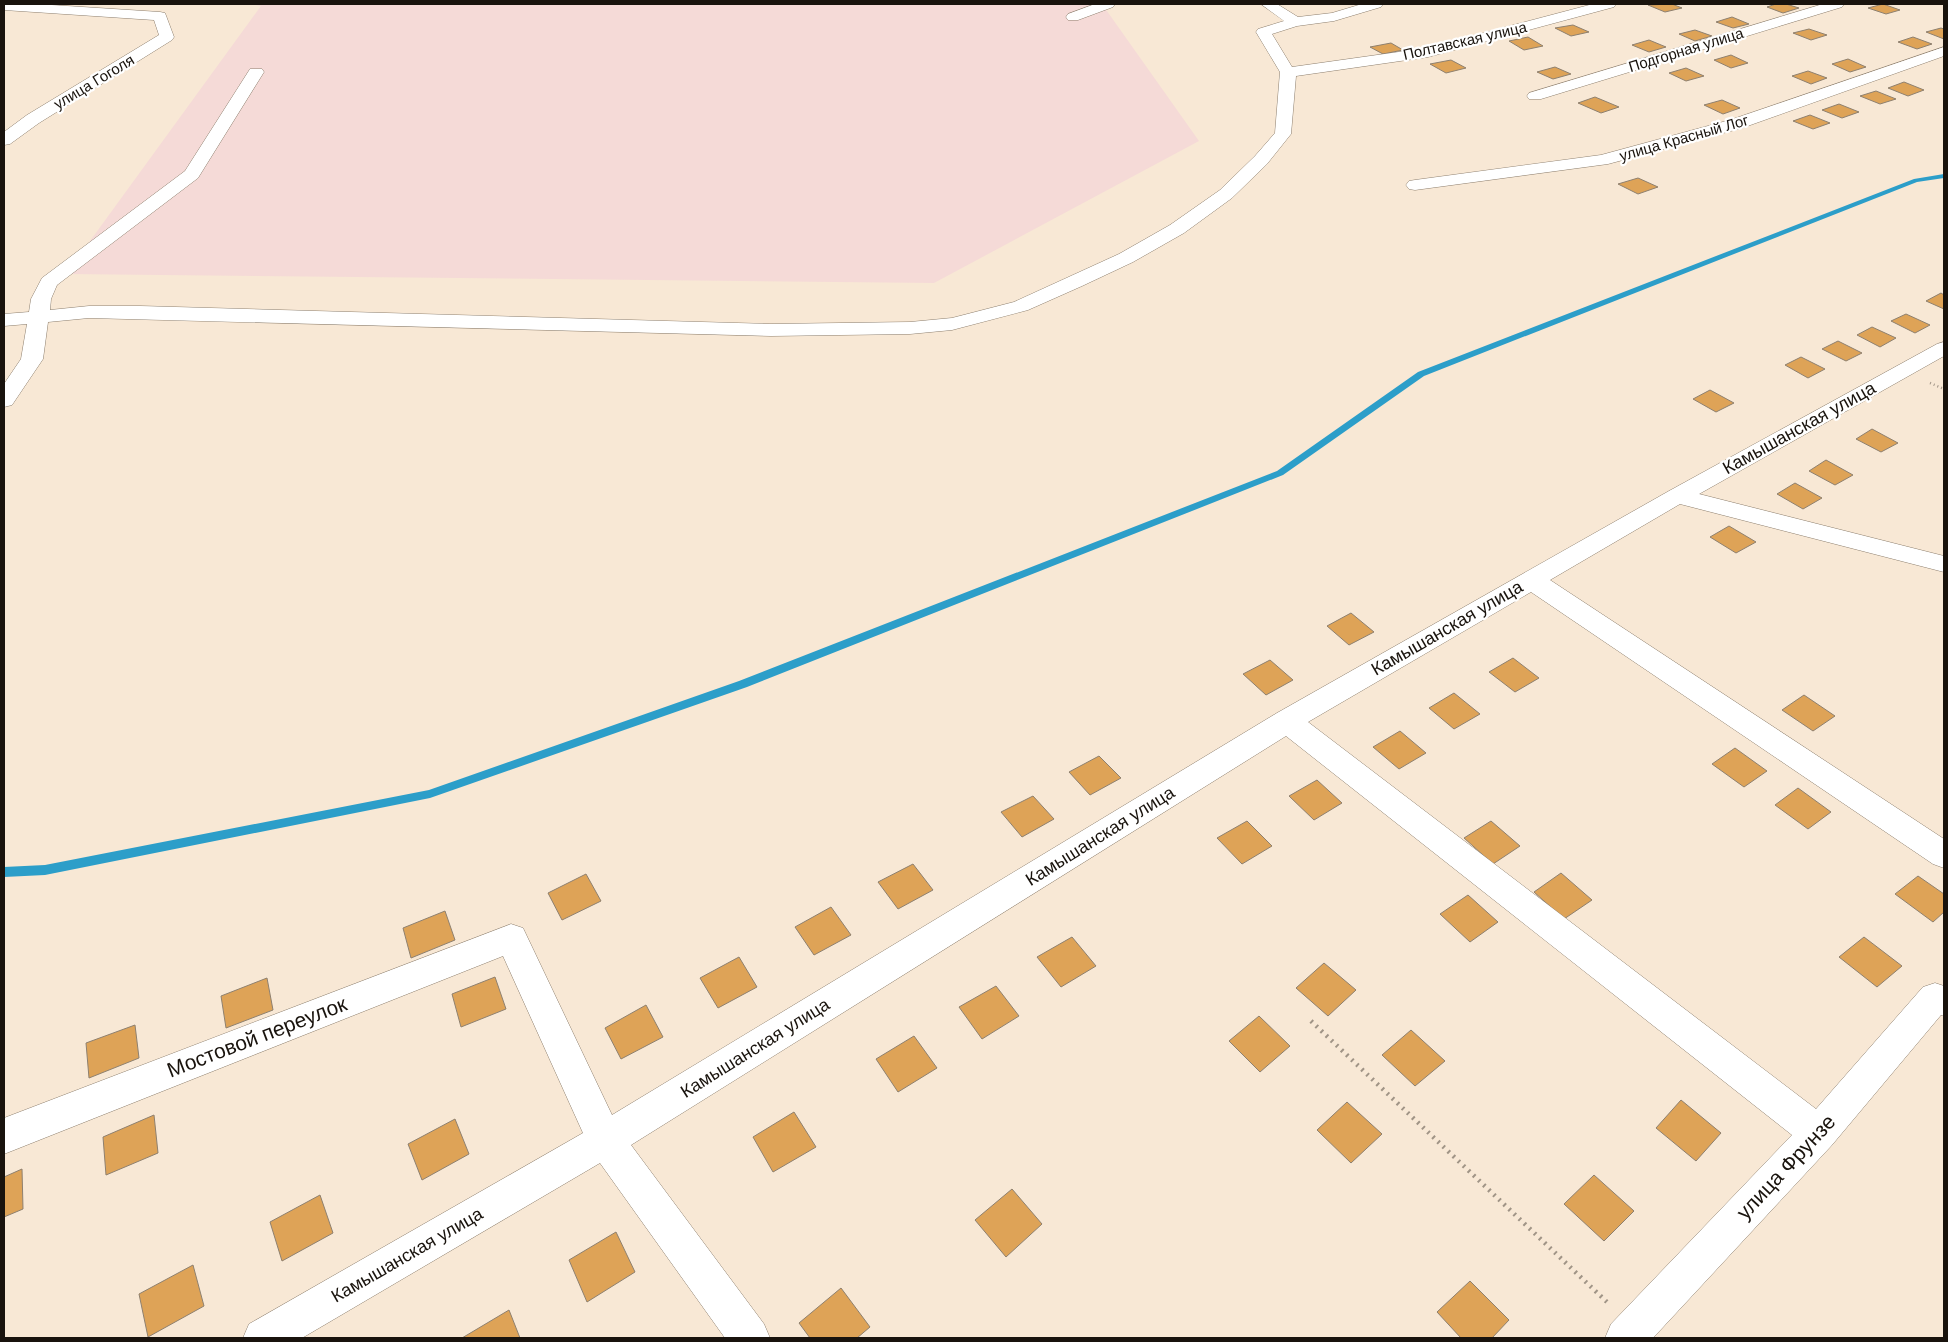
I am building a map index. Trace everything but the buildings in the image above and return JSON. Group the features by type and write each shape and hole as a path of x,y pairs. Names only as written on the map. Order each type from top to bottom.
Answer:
{"street":[{"path":"1073,17 1108,4"},
{"path":"1268,4 1295,22"},
{"path":"4,320 89,312 150,312 771,330 910,328 952,324 1021,306 1084,278 1126,258 1176,229 1226,194 1261,160 1283,134 1288,72 1263,32 1295,22 1334,18 1376,4"},
{"name":"Полтавская улица","path":"1288,72 1428,52 1609,4"},
{"name":"Подгорная улица","path":"1535,96 1837,4"},
{"name":"улица Гоголя","path":"4,6 160,16 167,37 4,140"},
{"name":"улица Красный Лог","path":"1415,184 1602,160 1736,124 1944,51"},
{"path":"4,400 32,359 41,299 48,282 192,174 256,72"},
{"path":"4,117 33,120"},
{"name":"Камышанская улица","path":"263,1338 605,1140 1286,721 1677,496 1944,348"},
{"path":"1677,496 1944,564"},
{"path":"1531,580 1944,855"},
{"path":"1286,721 1819,1133"},
{"name":"Мостовой переулок","path":"4,1136 510,938 605,1140"},
{"name":"улица Фрунзе","path":"1635,1335 1819,1133 1941,994"},
{"path":"605,1140 750,1338"}],"path":[{"path":"1311,1021 1635,1335"}],"shaded area":[{"path":"249,4 1102,4 1199,141 934,283 66,274 261,6"}],"waterway":[{"path":"4,872 45,870 430,794 743,684 1280,473 1421,374 1916,180 1944,176"}]}
